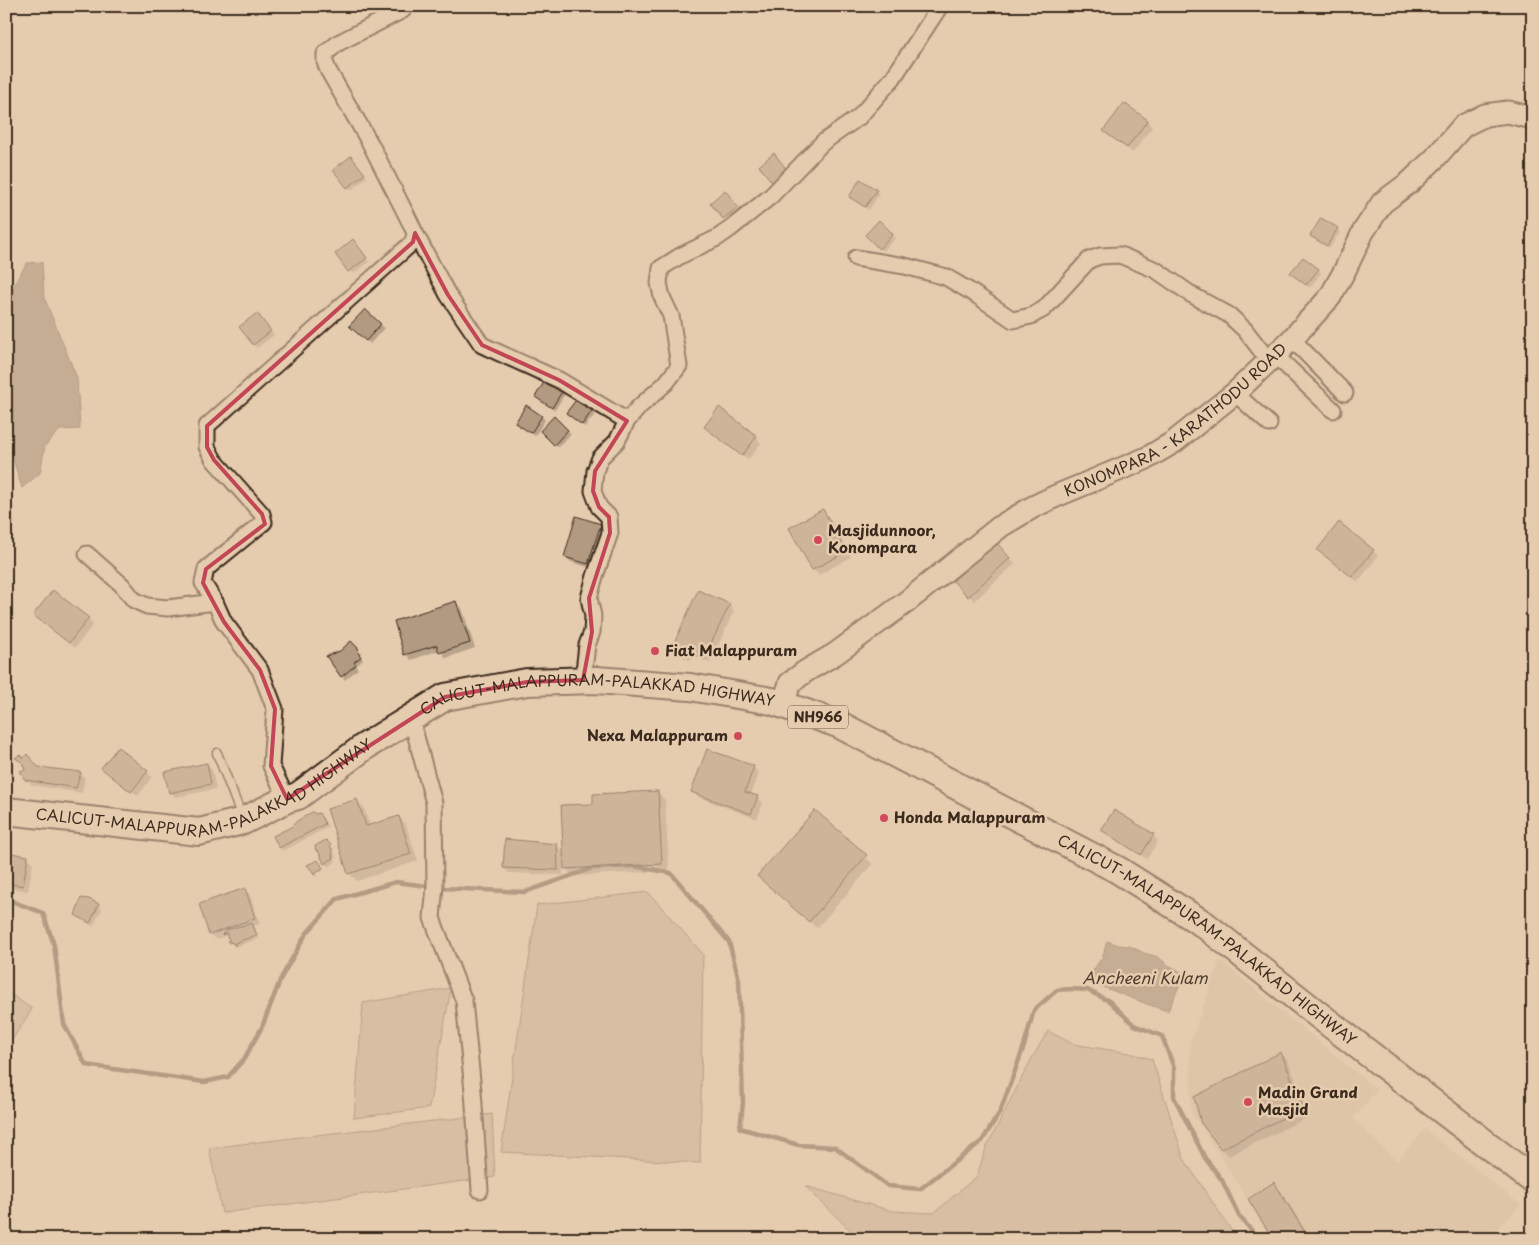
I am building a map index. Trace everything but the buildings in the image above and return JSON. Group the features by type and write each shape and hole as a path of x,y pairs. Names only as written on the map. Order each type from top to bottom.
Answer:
{"highway":[{"name":"CALICUT-MALAPPURAM-PALAKKAD HIGHWAY","path":"6,811 199,832 243,821 298,796 364,747 445,697 528,682 596,680 779,696 838,724 1118,870 1205,925 1533,1180"}],"main road":[{"name":"KONOMPARA - KARATHODU ROAD","path":"779,696 806,671 835,654 898,608 1001,526 1033,507 1147,458 1174,442 1235,393 1292,339 1330,298 1363,232 1382,203 1410,182 1435,158 1463,126 1485,115 1508,112 1533,118"}],"street":[{"path":"583,680 587,645 592,632 593,616 589,598 610,533 609,517 599,507 593,491 595,471 600,458 616,440 627,421 639,407 666,383 679,366 671,316 662,297 659,283 661,268 730,229 771,196 822,143 859,117 893,78 940,6"},
{"path":"403,10 338,43 325,54 325,62 370,143 448,294 482,345 559,380 627,421"},
{"path":"287,800 271,766 275,709 260,670 224,622 215,602 203,583 206,569 264,522 262,514 214,460 207,447 207,426 413,242 415,233"},
{"path":"856,258 905,266 946,277 1013,320 1031,316 1044,309 1089,260 1100,256 1120,255 1156,270 1192,295 1229,315 1272,358 1333,410"},
{"path":"1292,339 1345,394"},
{"path":"1235,393 1269,424"},
{"path":"87,554 122,585 134,600 147,606 168,608 215,602"},
{"path":"411,718 434,803 435,862 432,918 464,1001 474,1091 480,1190"}],"lane":[{"path":"217,753 243,821"}],"highlighted area":[{"path":"415,233 448,295 482,345 559,380 627,421 595,471 593,491 599,507 609,517 610,533 589,598 592,632 583,680 527,682 445,697 287,799 271,766 275,709 260,670 224,622 203,583 206,569 265,524 262,514 214,460 207,447 207,426 413,242"}],"shaded area":[{"path":"648,892 703,954 700,1163 501,1152 537,905"},
{"path":"1220,960 1377,1090 1353,1119 1397,1161 1425,1129 1521,1205 1487,1239 1270,1239 1241,1189 1191,1111 1190,1043"},
{"path":"451,988 429,1108 354,1118 363,1003"},
{"path":"6,991 32,1009 6,1049"},
{"path":"1048,1031 1073,1044 1129,1053 1152,1059 1184,1159 1237,1239 861,1239 805,1186 892,1211 934,1213 977,1176 986,1148"},
{"path":"492,1114 495,1177 222,1213 209,1148"}],"water":[{"path":"42,262 44,297 77,378 80,429 60,430 45,446 40,473 22,488 9,446 6,428 6,307 17,279 27,263"},
{"name":"Ancheeni Kulam","path":"1107,941 1130,946 1158,957 1184,975 1168,1011 1086,981 1103,956"}],"waterway":[{"path":"6,899 43,913 54,945 64,1024 86,1065 204,1082 228,1077 244,1059 262,1027 281,978 306,934 337,899 396,882 443,888 525,892 593,868 634,866 671,873 729,942 739,980 743,1103 740,1128 799,1145 835,1147 888,1186 920,1189 982,1141 1000,1112 1024,1046 1034,1010 1057,990 1087,990 1109,1001 1134,1025 1162,1036 1174,1068 1174,1097 1205,1158 1222,1180 1239,1216 1259,1239"}],"place":[{"name":"Masjidunnoor, Konompara","path":"818,540"},
{"name":"Fiat Malappuram","path":"655,651"},
{"name":"Nexa Malappuram","path":"738,736"},
{"name":"Honda Malappuram","path":"884,818"},
{"name":"Madin Grand Masjid","path":"1248,1102"}]}
